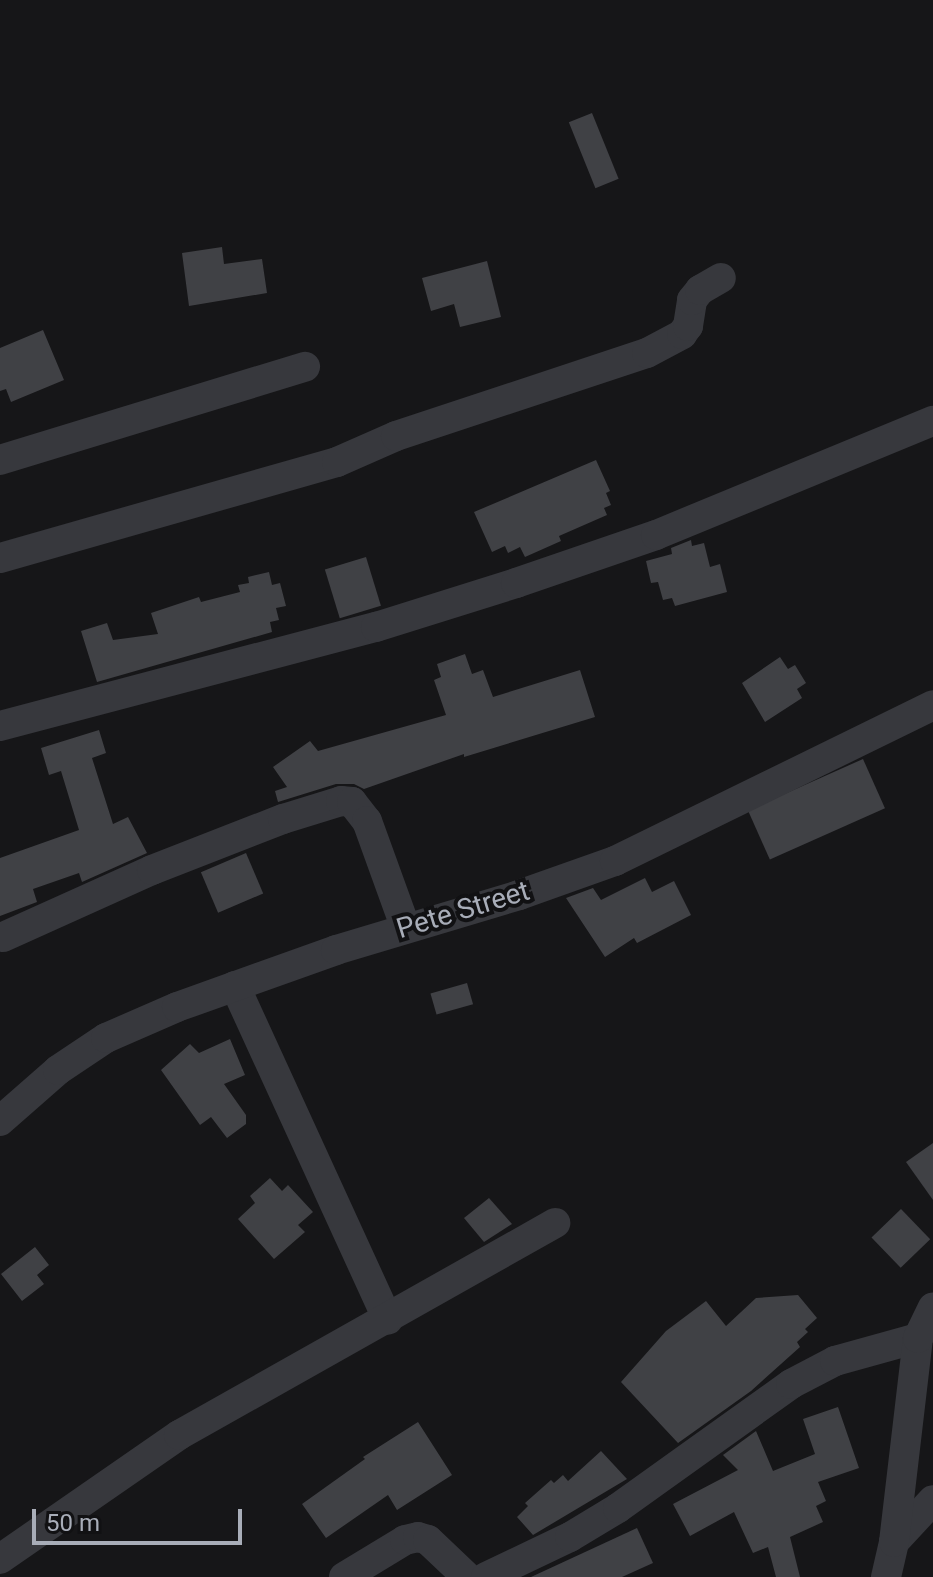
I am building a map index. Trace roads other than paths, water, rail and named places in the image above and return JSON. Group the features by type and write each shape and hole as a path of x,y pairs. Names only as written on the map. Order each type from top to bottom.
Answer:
{"street":[{"path":"0,558 337,462 396,436 647,353 682,334 688,326 692,300 700,290 721,278"},
{"path":"0,460 305,367"},
{"path":"0,726 376,627 516,583 656,535 933,421"},
{"name":"Pete Street","path":"0,1121 58,1070 106,1038 235,986 405,926 519,895 615,861 933,705"},
{"path":"3,937 152,870 283,819 341,801 352,802 367,821 405,926"},
{"path":"235,986 388,1320"},
{"path":"0,1559 179,1435 388,1320 555,1223"},
{"path":"886,1577 894,1542 918,1338 933,1307"},
{"path":"486,1577 570,1537 618,1508 791,1384 835,1361 918,1338"},
{"path":"894,1542 933,1500"},
{"path":"344,1577 405,1540 418,1537 428,1540 467,1577"}]}
